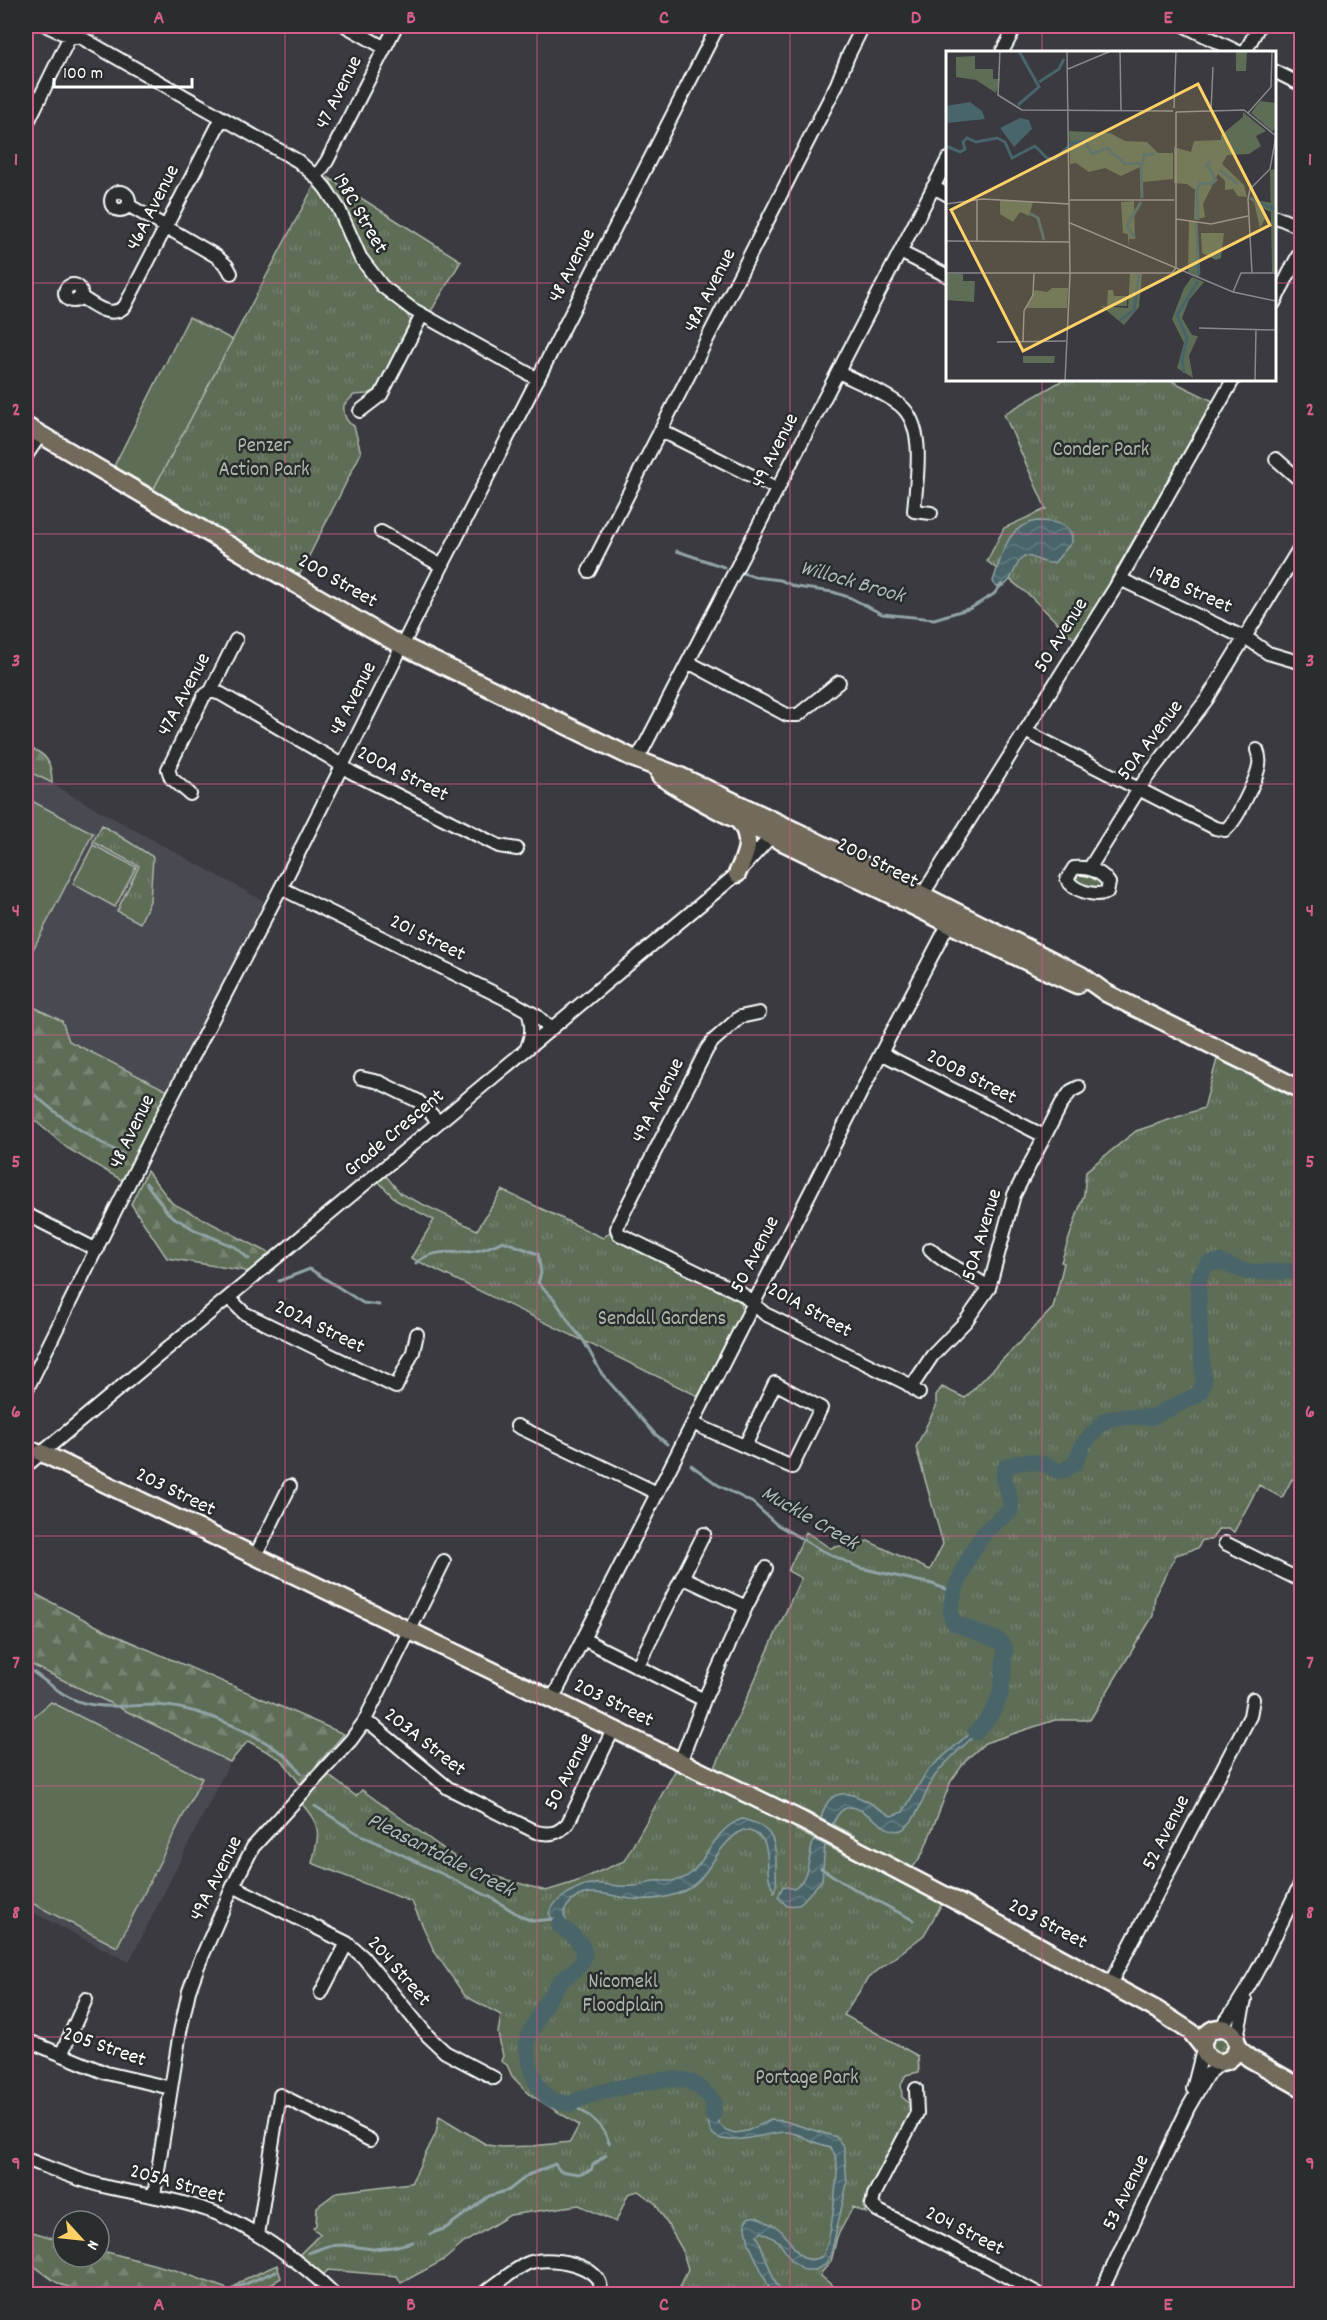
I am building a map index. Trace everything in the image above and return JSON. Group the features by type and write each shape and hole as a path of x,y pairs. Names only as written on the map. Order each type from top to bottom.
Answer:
{"main road":[{"name":"200 Street","path":"33,431 387,637 635,759 680,776 777,830 919,901 1024,946 1082,975 1106,993"},
{"name":"200 Street","path":"635,759 676,787 737,819 777,830"},
{"path":"737,819 745,828 748,839 746,854 737,874"},
{"name":"200 Street","path":"919,901 948,925 1078,985 1106,993 1302,1090"},
{"path":"948,925 958,922 1004,942 1024,946"},
{"name":"203 Street","path":"42,1453 801,1820 1157,2010 1191,2032 1203,2048"},
{"name":"203 Street","path":"1157,2010 1217,2028"},
{"path":"1285,2079 1211,2060 1203,2048 1205,2035 1217,2028 1231,2032 1237,2044 1249,2058 1302,2088"},
{"path":"1223,2062 1232,2057 1237,2044"}],"street":[{"name":"198C Street","path":"47,26 73,31 298,161 316,177 335,202 355,248 368,269 394,297 538,379"},
{"path":"346,26 385,48"},
{"name":"47 Avenue","path":"316,177 396,26"},
{"name":"48 Avenue","path":"26,1391 205,1032 281,888 442,566 718,26"},
{"name":"48A Avenue","path":"589,571 837,84 863,26"},
{"path":"1003,51 1016,26"},
{"path":"1185,26 1236,51"},
{"path":"1246,51 1258,26"},
{"path":"26,126 73,31"},
{"path":"1276,72 1302,85"},
{"name":"46A Avenue","path":"81,297 104,310 116,312 128,302 222,118"},
{"name":"49 Avenue","path":"635,759 643,749 688,663 946,163"},
{"path":"933,187 946,194"},
{"path":"128,205 216,256 231,273"},
{"path":"1276,216 1302,228"},
{"path":"1276,301 1302,248"},
{"path":"900,252 946,275"},
{"path":"360,411 381,394 422,315"},
{"path":"838,372 891,399 911,418 915,426 917,443 914,512 932,513"},
{"name":"50 Avenue","path":"919,901 1120,579 1232,381"},
{"path":"662,430 778,489"},
{"path":"26,456 33,431"},
{"path":"1275,459 1302,482"},
{"path":"381,532 442,566"},
{"name":"50A Avenue","path":"1089,869 1139,789 1207,699 1302,543"},
{"name":"198B Street","path":"1120,579 1244,637"},
{"path":"1244,637 1268,653 1302,663"},
{"name":"47A Avenue","path":"190,794 171,778 168,769 204,696 211,691 236,640"},
{"path":"688,663 792,716 798,715 839,682"},
{"name":"200A Street","path":"211,691 221,694 342,766 499,846 517,849"},
{"path":"1025,731 1215,828 1225,830 1233,821 1256,774 1259,766 1257,750"},
{"name":"Grade Crescent","path":"26,1466 737,874 777,830"},
{"name":"201 Street","path":"281,888 528,1011 551,1029"},
{"name":"50 Avenue","path":"552,1700 948,925"},
{"path":"525,1051 531,1039 532,1026 528,1011"},
{"name":"49A Avenue","path":"617,1229 713,1041 740,1017 759,1013"},
{"name":"200B Street","path":"881,1053 1044,1136"},
{"path":"361,1078 380,1082 418,1101 439,1122"},
{"name":"50A Avenue","path":"916,1390 932,1356 966,1321 989,1288 1014,1195 1066,1097 1079,1088"},
{"path":"26,1214 96,1250"},
{"name":"201A Street","path":"617,1229 624,1238 742,1294 765,1314 916,1390"},
{"path":"930,1249 941,1260 979,1280 989,1288"},
{"name":"202A Street","path":"229,1298 244,1313 396,1387 413,1352 417,1334"},
{"path":"693,1423 792,1467 821,1408 774,1383 745,1446"},
{"path":"517,1426 657,1493"},
{"path":"26,1445 42,1453"},
{"path":"255,1557 290,1486"},
{"path":"637,1667 704,1534"},
{"path":"1225,1543 1302,1581"},
{"name":"49A Avenue","path":"154,2195 180,2032 189,1992 232,1886 248,1853 258,1840 351,1740 364,1722 444,1561"},
{"path":"680,1762 704,1700 766,1568"},
{"path":"682,1577 746,1607"},
{"path":"583,1640 704,1700"},
{"name":"52 Avenue","path":"1110,1984 1250,1716 1253,1699"},
{"name":"203A Street","path":"364,1722 375,1727 448,1788 537,1832 549,1835 560,1832"},
{"name":"50 Avenue","path":"560,1832 568,1824 613,1730"},
{"path":"1217,2028 1230,2016 1302,1881"},
{"name":"204 Street","path":"232,1886 347,1943 363,1957 428,2036 445,2052 494,2078"},
{"path":"321,1994 347,1943"},
{"path":"1237,2044 1240,2020 1253,1976"},
{"path":"61,2055 86,1999"},
{"name":"205 Street","path":"26,2040 115,2076 171,2088"},
{"name":"53 Avenue","path":"1188,2108 1203,2048"},
{"name":"53 Avenue","path":"1101,2295 1188,2108 1207,2075 1223,2062"},
{"name":"204 Street","path":"916,2089 918,2110 874,2194 872,2205 877,2210 1039,2295"},
{"path":"258,2235 280,2095 370,2140"},
{"name":"205A Street","path":"26,2159 105,2186 154,2195 217,2214 258,2235 334,2295"},
{"path":"1094,2295 1116,2259"},
{"path":"483,2295 526,2264 538,2260 575,2264 592,2273 600,2279 602,2288 600,2295"}],"shaded area":[{"path":"26,770 264,901 168,1091 69,1040 62,1021 26,1003"},
{"path":"26,1662 230,1762 129,1962 26,1909"}],"green space":[{"path":"329,178 461,261 430,313 405,298 384,280 364,254"},
{"name":"Penzer Action Park","path":"315,184 330,206 359,266 372,282 405,312 411,323 376,390 368,394 354,395 344,405 347,420 354,426 361,453 299,576 152,492"},
{"path":"189,317 233,340 154,489 114,466"},
{"name":"Conder Park","path":"1061,381 1172,381 1213,401 1110,581 1110,585 1074,639 1030,596 987,561 1004,528 1046,509 1004,414"},
{"path":"26,747 43,755 46,759 51,769 52,783 26,770"},
{"path":"26,798 93,833 26,963"},
{"path":"102,825 153,857 150,901 140,923 117,911 139,866 93,842"},
{"path":"93,845 136,867 115,907 73,884"},
{"path":"1076,873 1096,876 1102,882 1101,889 1098,891 1075,884"},
{"path":"26,1003 62,1021 69,1041 168,1091 123,1181 67,1148 26,1113"},
{"path":"1217,1059 1301,1101 1301,1470 1296,1481 1292,1479 1282,1498 1259,1485 1234,1532 1219,1529 1211,1540 1202,1540 1198,1548 1176,1555 1155,1595 1153,1616 1090,1720 1055,1720 985,1743 966,1760 951,1781 923,1853 912,1869 852,1841 855,1836 806,1811 803,1816 713,1772 801,1578 788,1571 806,1532 830,1548 868,1541 930,1570 943,1544 916,1447 936,1406 936,1395 942,1387 965,1398 1053,1308 1064,1263 1061,1262 1084,1194 1086,1171 1136,1131 1204,1108"},
{"path":"147,1171 172,1203 273,1255 251,1272 167,1258 131,1204"},
{"name":"Sendall Gardens","path":"386,1176 401,1194 477,1230 502,1190 603,1238 612,1230 736,1296 741,1300 742,1312 698,1396 411,1258 434,1220 397,1201 378,1181"},
{"path":"26,1589 110,1633 344,1734 300,1784 282,1760 248,1741 230,1762 26,1662"},
{"path":"51,1702 202,1778 117,1947 26,1900 26,1723"},
{"name":"Nicomekl Floodplain","path":"678,1766 798,1825 796,1830 845,1855 848,1850 944,1900 924,1935 868,1978 844,2015 918,2056 919,2072 906,2075 901,2084 902,2097 913,2110 864,2203 866,2213 853,2207 837,2237 831,2262 821,2273 821,2276 841,2293 860,2294 677,2294 688,2269 682,2249 656,2204 638,2191 628,2194 616,2222 579,2205 510,2215 465,2242 444,2260 401,2283 397,2276 328,2270 323,2275 298,2256 320,2234 313,2228 316,2225 317,2207 337,2192 411,2183 436,2133 439,2116 487,2145 501,2147 570,2142 579,2125 529,2094 512,2076 507,2065 501,2061 503,2056 498,2033 501,2015 465,1996 434,1951 412,1902 312,1863 317,1838 316,1825 301,1803 328,1775 356,1796 362,1790 473,1870 546,1891 575,1882 624,1861"},
{"path":"1220,2037 1226,2040 1229,2046 1226,2052 1220,2055 1214,2052 1211,2046 1214,2040"},
{"path":"26,2230 51,2237 51,2269 111,2269 111,2253 175,2270 230,2290 245,2279 277,2265 281,2278 268,2286 243,2294 70,2294 69,2287 57,2283 26,2261"}],"water":[{"path":"1036,521 1060,524 1069,531 1072,542 1054,563 1024,556 1008,582 1000,587 995,586 993,581 999,562 1012,536 1026,524"},
{"path":"989,1716 995,1717 935,1776 907,1827 893,1830 857,1808 848,1808 840,1812 832,1825 821,1819 826,1805 833,1797 841,1794 861,1798 891,1816 903,1812 927,1771"},
{"path":"742,1819 766,1830 774,1842 777,1881 774,1892 769,1878 764,1841 753,1832 743,1830 732,1837 703,1875 686,1890 647,1899 631,1899 595,1893 578,1896 564,1911 575,1938 569,1942 554,1923 549,1913 553,1905 575,1889 592,1884 637,1886 653,1881 677,1880 689,1875 723,1831"},
{"path":"814,1839 825,1845 822,1880 799,1905 787,1906 778,1897 783,1886 794,1889 803,1879"},
{"path":"712,2090 720,2102 719,2124 726,2130 735,2133 747,2131 771,2120 784,2121 836,2137 844,2147 847,2184 831,2254 825,2265 815,2270 805,2270 792,2261 778,2241 762,2232 757,2235 775,2282 783,2294 772,2294 749,2244 745,2222 751,2217 760,2218 779,2229 802,2256 815,2259 823,2256 832,2217 837,2176 836,2158 829,2148 791,2133 776,2133 736,2140 719,2138 709,2127 712,2104 708,2097"}],"waterway":[{"name":"Willock Brook","path":"677,551 724,567"},
{"name":"Willock Brook","path":"740,572 755,577 780,580 796,587 833,592 851,598 882,614 934,619 971,608 994,594 1002,584"},
{"name":"Muckle Creek","path":"26,1087 72,1124 123,1154"},
{"name":"Muckle Creek","path":"146,1183 168,1213 195,1230 235,1247 249,1259"},
{"name":"Muckle Creek","path":"416,1263 431,1255 447,1252 472,1252 503,1241 538,1254 541,1273 538,1283 554,1299 582,1338 602,1374 655,1434 667,1444"},
{"path":"976,1732 997,1703 1002,1684 1005,1648 999,1641 954,1623 951,1605 958,1581 980,1539 994,1523 1011,1510 1004,1479 1005,1468 1017,1463 1031,1462 1057,1471 1065,1470 1075,1463 1084,1443 1105,1420 1120,1417 1152,1417 1197,1395 1204,1381 1198,1284 1201,1273 1209,1263 1220,1262 1247,1272 1302,1271"},
{"name":"Muckle Creek","path":"279,1281 310,1269 363,1303 379,1305"},
{"name":"Muckle Creek","path":"691,1465 718,1485 753,1503 776,1524 821,1550 860,1568 932,1584 954,1592"},
{"name":"Pleasantdale Creek","path":"26,1667 61,1693 76,1701 110,1706 170,1706 221,1720 285,1755 301,1773"},
{"name":"Pleasantdale Creek","path":"315,1806 355,1832 490,1897 522,1917 533,1921 554,1919"},
{"path":"821,1868 847,1885 913,1920"},
{"path":"559,1925 580,1944 584,1957 579,1966 554,1989 528,2036 531,2069 538,2086 553,2100 571,2104 580,2099 626,2086 660,2080 684,2080 697,2086 711,2098 714,2102 713,2115"},
{"path":"571,2104 599,2125 609,2143"},
{"path":"430,2234 446,2228 489,2196 509,2190 528,2175 555,2164 560,2171 579,2174 591,2170 593,2165 606,2155"},
{"path":"308,2253 328,2246 343,2245 373,2249 413,2242"},
{"path":"222,2294 276,2271"}],"park label":[{"name":"Portage Park","path":"807,2079"}]}
